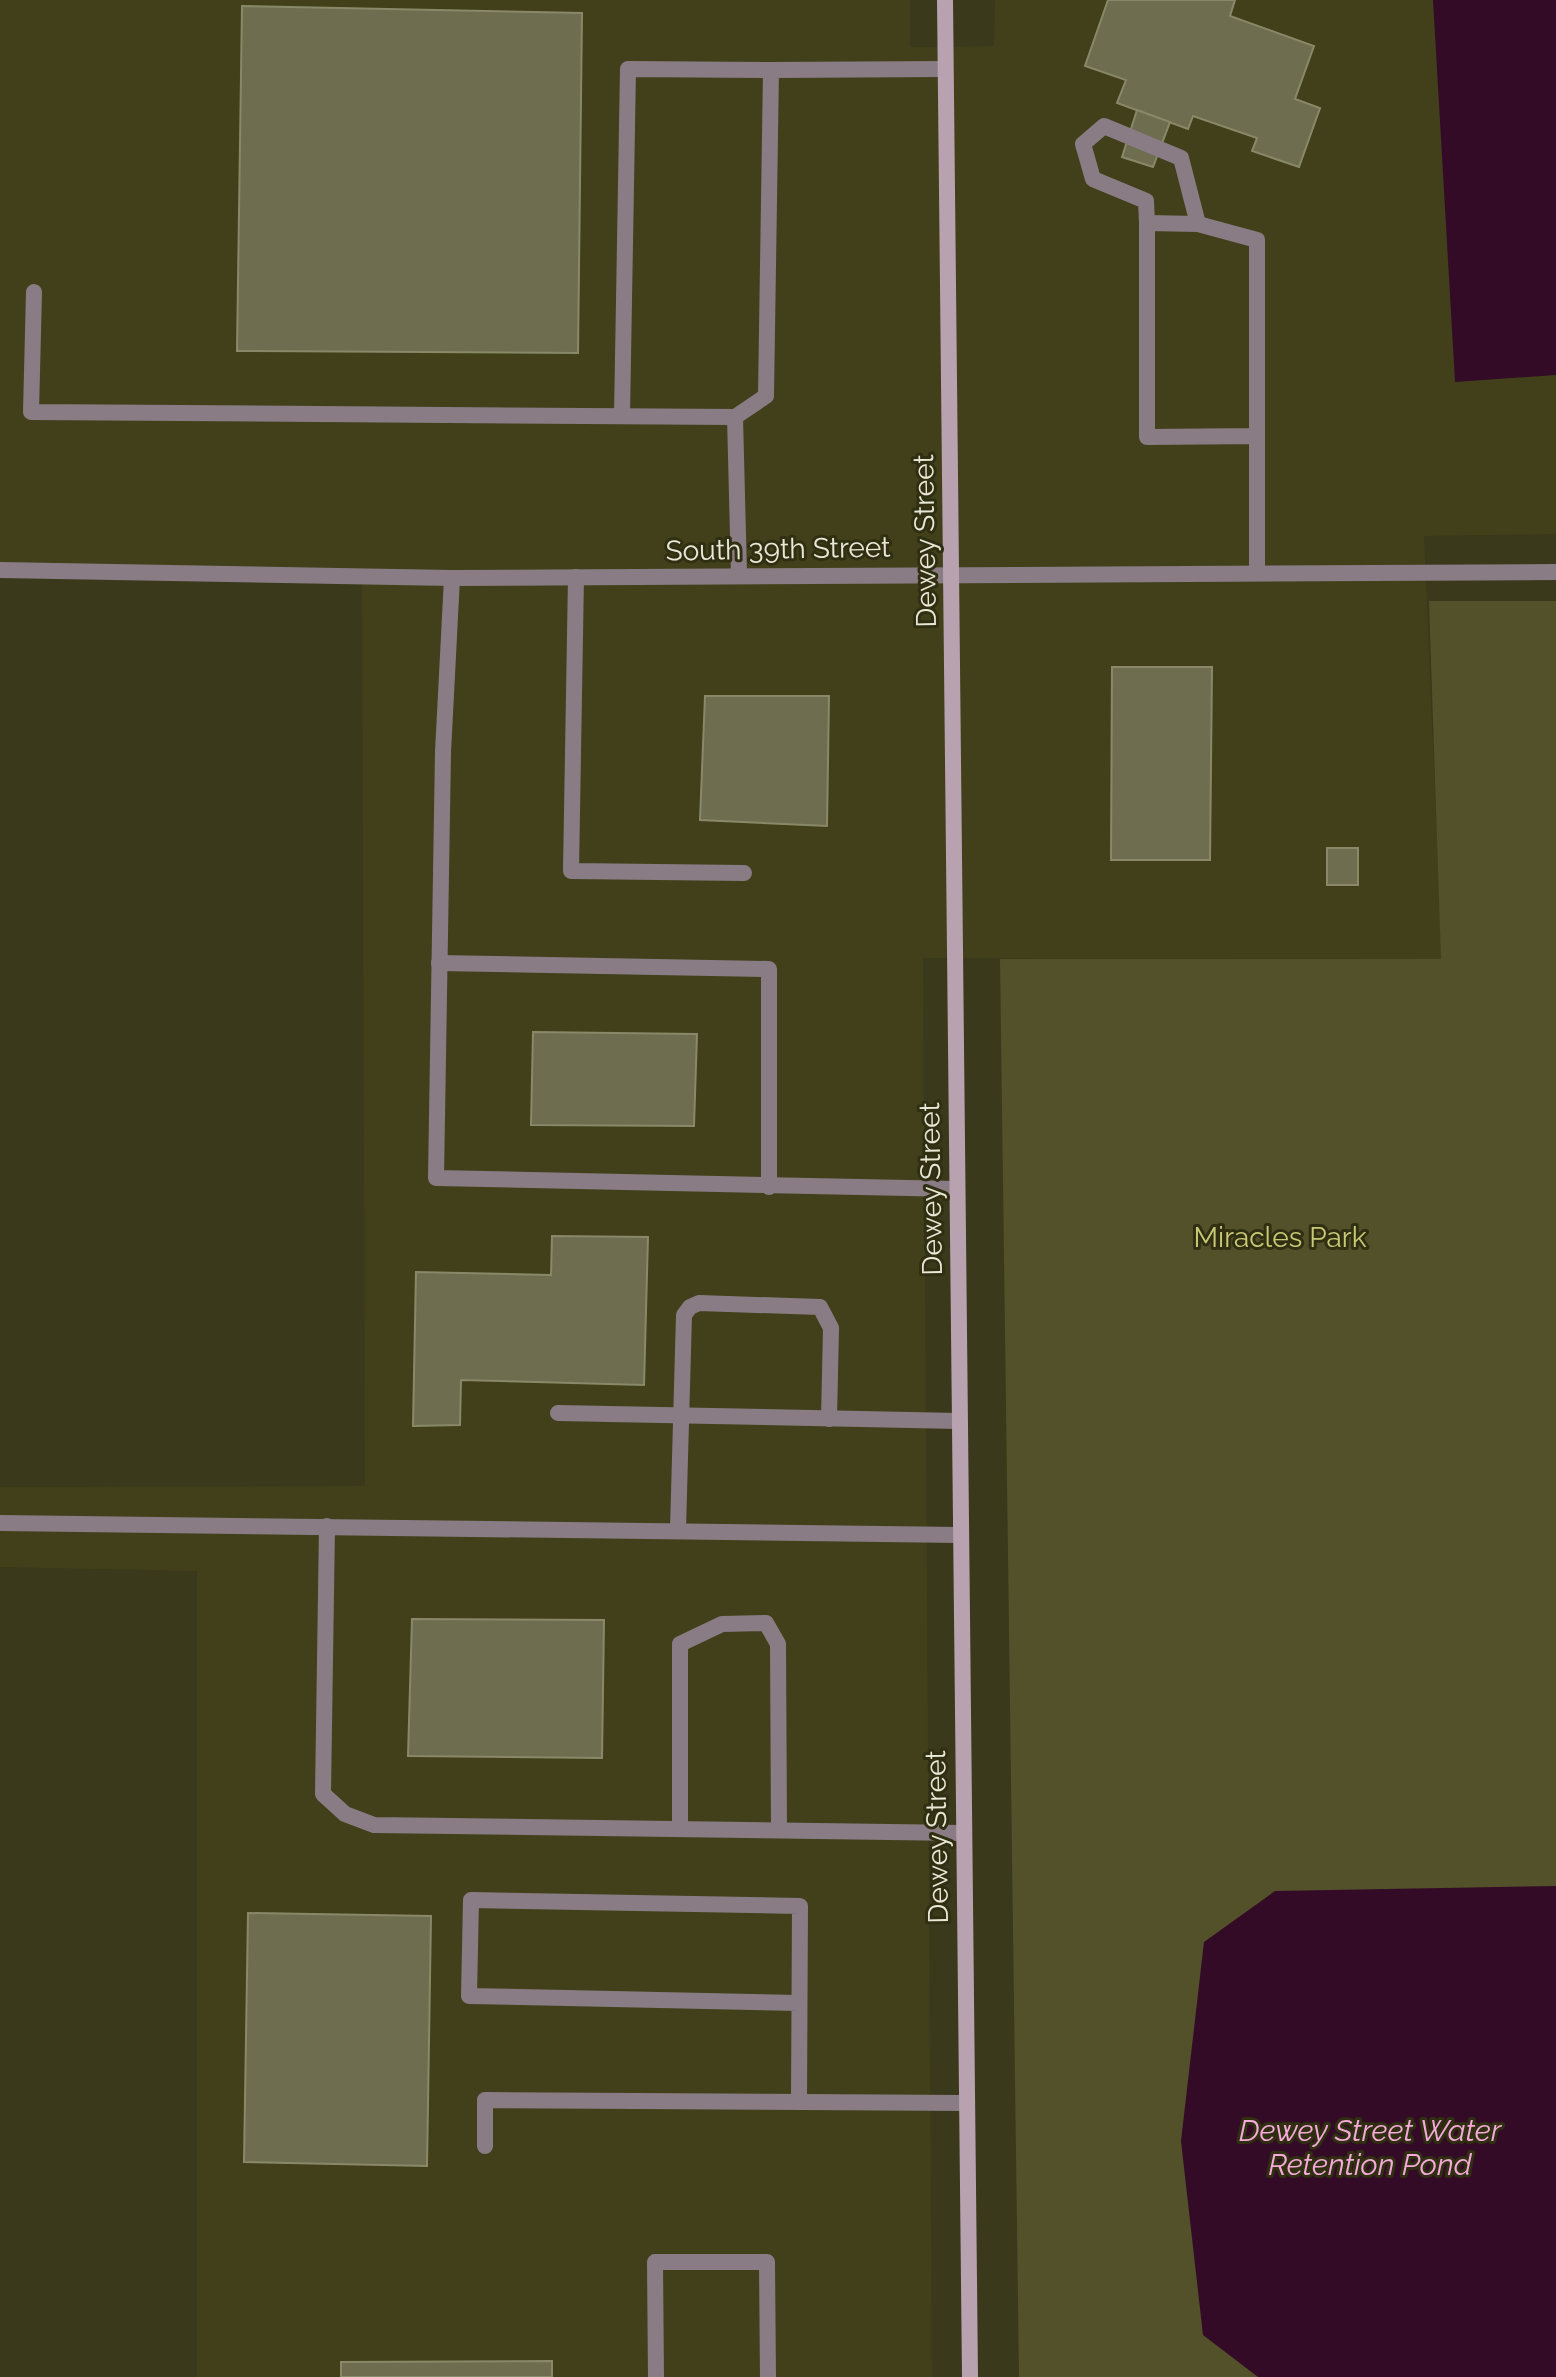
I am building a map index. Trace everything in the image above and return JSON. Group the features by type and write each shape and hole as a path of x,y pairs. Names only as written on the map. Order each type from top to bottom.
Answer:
{"street":[{"name":"Dewey Street","path":"945,0 970,2377"},
{"path":"622,416 628,69 945,69"},
{"path":"34,292 31,412 735,417 766,396 771,70"},
{"path":"1198,224 1181,158 1104,126 1083,144 1093,179 1146,201 1147,437 1257,436"},
{"path":"1147,223 1198,224 1257,240 1257,573"},
{"path":"735,417 739,575"},
{"name":"South 39th Street","path":"0,570 452,578 1556,572"},
{"path":"576,577 571,871 744,873"},
{"path":"452,578 443,752 436,1178 957,1189"},
{"path":"439,963 769,969 769,1187"},
{"path":"678,1530 684,1315 699,1303 820,1307 828,1317 831,1328 829,1419"},
{"path":"558,1413 959,1421"},
{"path":"0,1523 960,1535"},
{"path":"327,1526 323,1794 331,1805 374,1825 962,1833"},
{"path":"680,1829 680,1644 722,1624 766,1623 777,1637 778,1644 779,1830"},
{"path":"799,2003 469,1996 471,1900 800,1906 799,2102"},
{"path":"485,2146 485,2100 966,2103"},
{"path":"656,2377 655,2262 767,2262 768,2377"}],"shaded area":[{"path":"0,0 910,0 910,47 994,46 995,0 1556,0 1556,534 1424,536 1442,959 923,958 932,2377 197,2377 197,1571 0,1567 0,1487 365,1486 362,575 0,571"}],"green space":[{"name":"Miracles Park","path":"1429,601 1556,601 1556,2377 1019,2377 1000,959 1441,959"}],"water":[{"path":"1433,0 1556,0 1556,375 1455,382"},
{"name":"Dewey Street Water Retention Pond","path":"1556,1886 1556,2377 1258,2377 1203,2335 1181,2141 1204,1942 1275,1891"}],"building":[{"path":"1108,0 1235,0 1230,16 1314,46 1295,99 1320,108 1299,167 1252,151 1257,138 1193,116 1188,129 1117,103 1126,80 1085,66"},
{"path":"242,6 582,13 578,353 237,351"},
{"path":"1137,110 1170,122 1153,167 1122,157"},
{"path":"1112,667 1212,667 1210,860 1111,860"},
{"path":"705,696 829,696 827,826 700,820"},
{"path":"1327,848 1358,848 1358,885 1327,885"},
{"path":"533,1032 697,1034 694,1126 531,1125"},
{"path":"552,1236 648,1237 644,1385 461,1380 460,1425 413,1426 416,1272 551,1275"},
{"path":"412,1619 604,1620 602,1758 408,1756"},
{"path":"248,1913 431,1916 427,2166 244,2162"},
{"path":"552,2361 552,2377 341,2377 341,2362"}]}
